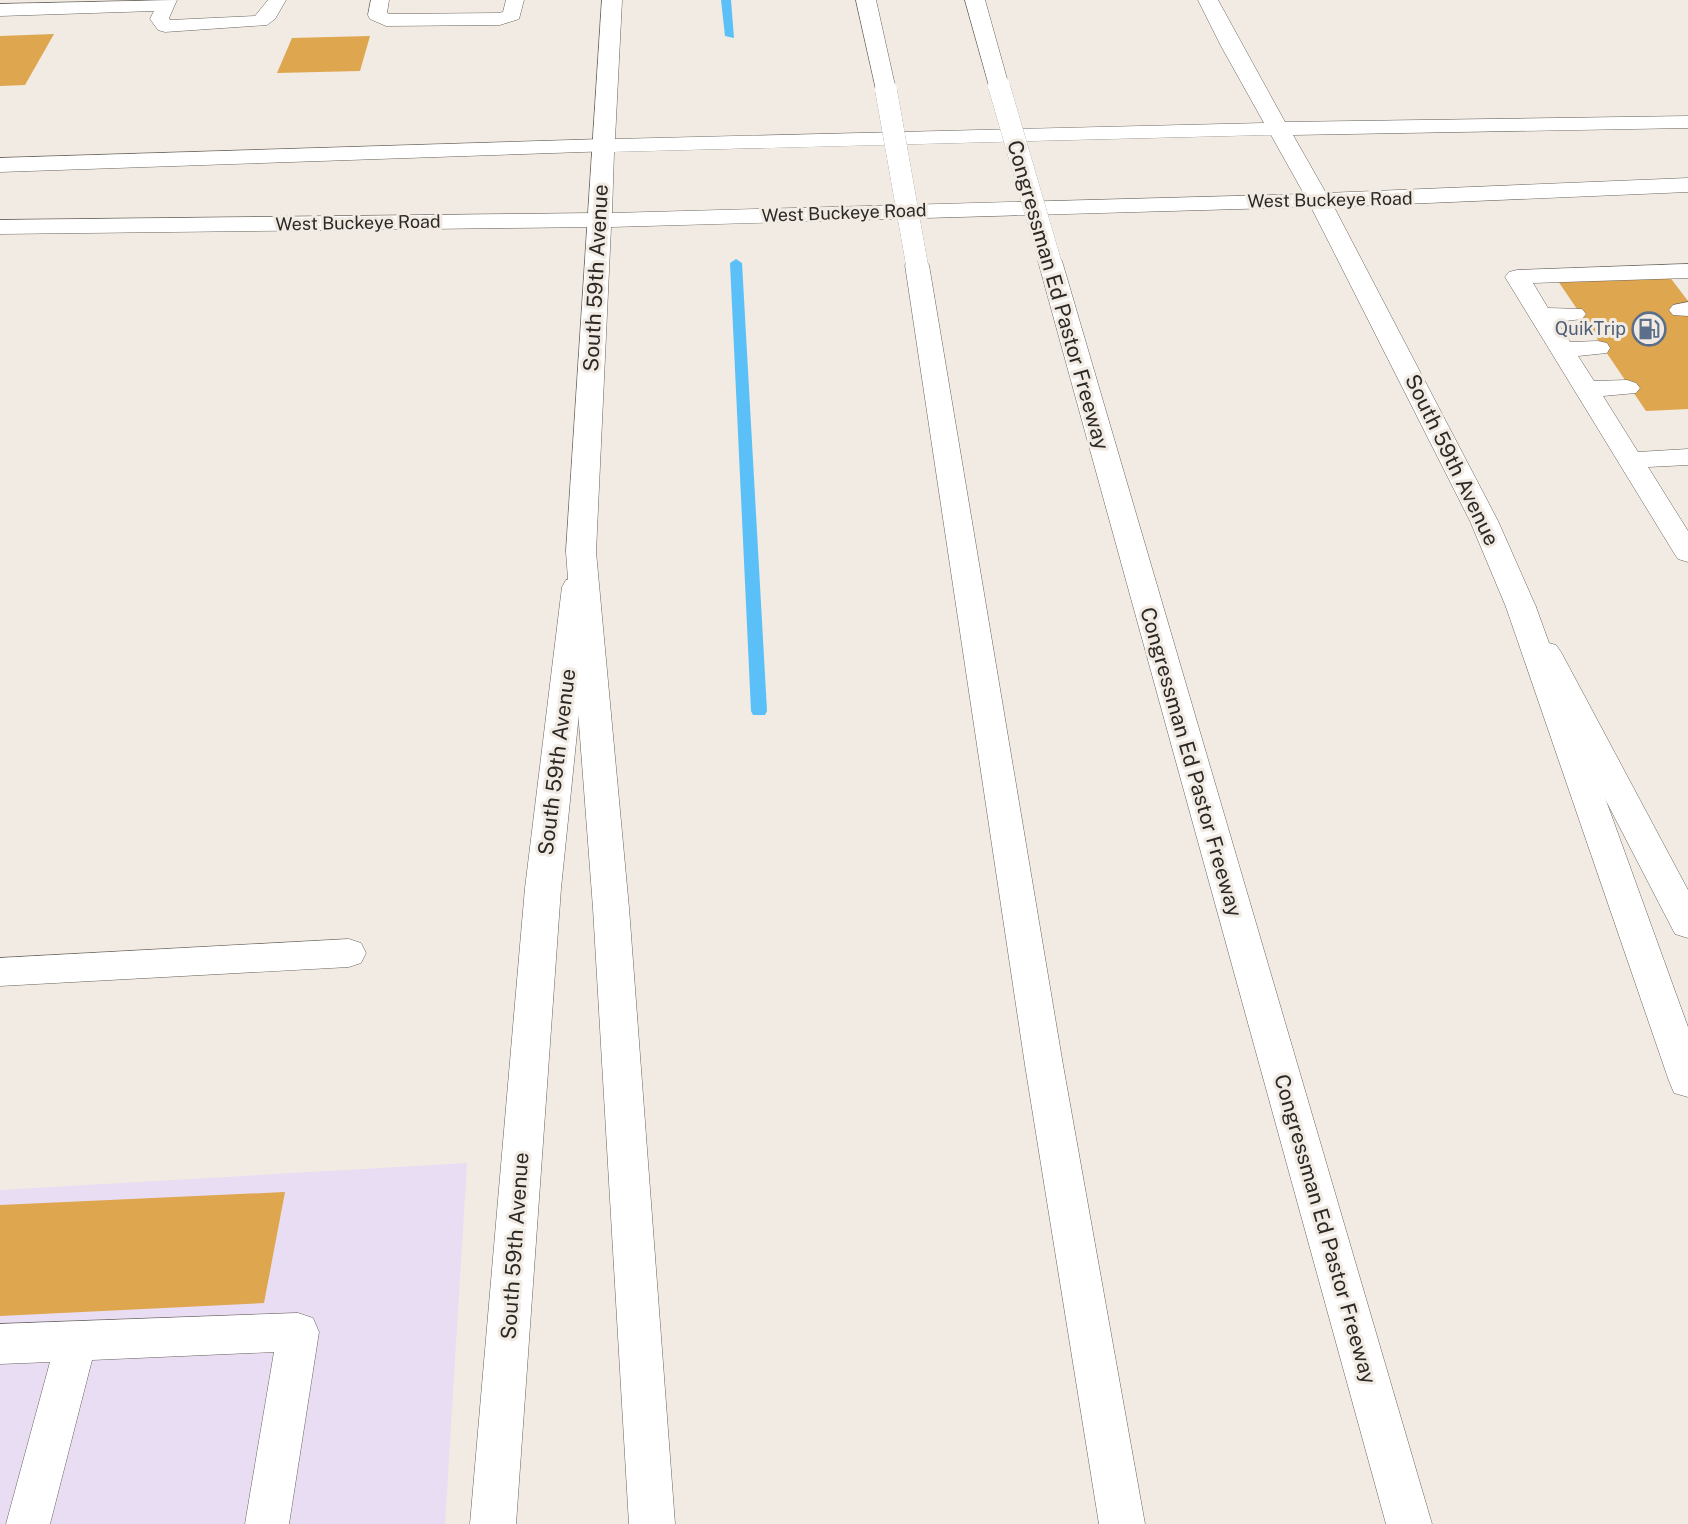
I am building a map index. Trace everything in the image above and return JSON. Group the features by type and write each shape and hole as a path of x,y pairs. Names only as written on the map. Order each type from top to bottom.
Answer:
{"main road":[{"name":"South 59th Avenue","path":"493,1524 543,888 581,552 612,0"},
{"path":"866,0 886,90 917,265 1042,1054 1122,1524"},
{"name":"Congressman Ed Pastor Freeway","path":"975,0 1409,1524"},
{"name":"South 59th Avenue","path":"1208,0 1231,46 1319,200 1484,521 1521,607 1688,924"},
{"path":"0,165 604,146 1278,129 1688,122"},
{"name":"West Buckeye Road","path":"0,227 599,220 1319,200 1688,185"},
{"path":"581,552 611,908 652,1524"},
{"path":"1521,607 1688,1081"}],"lane":[{"path":"0,10 167,2 159,19 165,26 260,21 268,15 277,0"},
{"path":"380,0 376,15 386,20 501,19 512,15 515,0"},
{"path":"1688,271 1516,277 1688,552"},
{"path":"1540,315 1574,314"},
{"path":"1561,350 1598,348"},
{"path":"1585,389 1627,388"},
{"path":"1629,460 1688,457"},
{"path":"0,972 349,953"},
{"path":"0,1344 298,1332 267,1524"},
{"path":"28,1524 76,1342"}],"shaded area":[{"path":"467,1163 445,1524 0,1524 0,1190"}],"building":[{"path":"54,34 25,85 0,86 0,36"},
{"path":"370,36 360,71 277,73 292,38"},
{"path":"1669,276 1688,301 1688,409 1646,411 1558,281"},
{"path":"285,1192 264,1303 0,1316 0,1205"}],"waterway":[{"path":"726,0 730,36"},
{"path":"736,263 759,711"}],"place":[{"name":"QuikTrip","path":"1649,329"}]}
